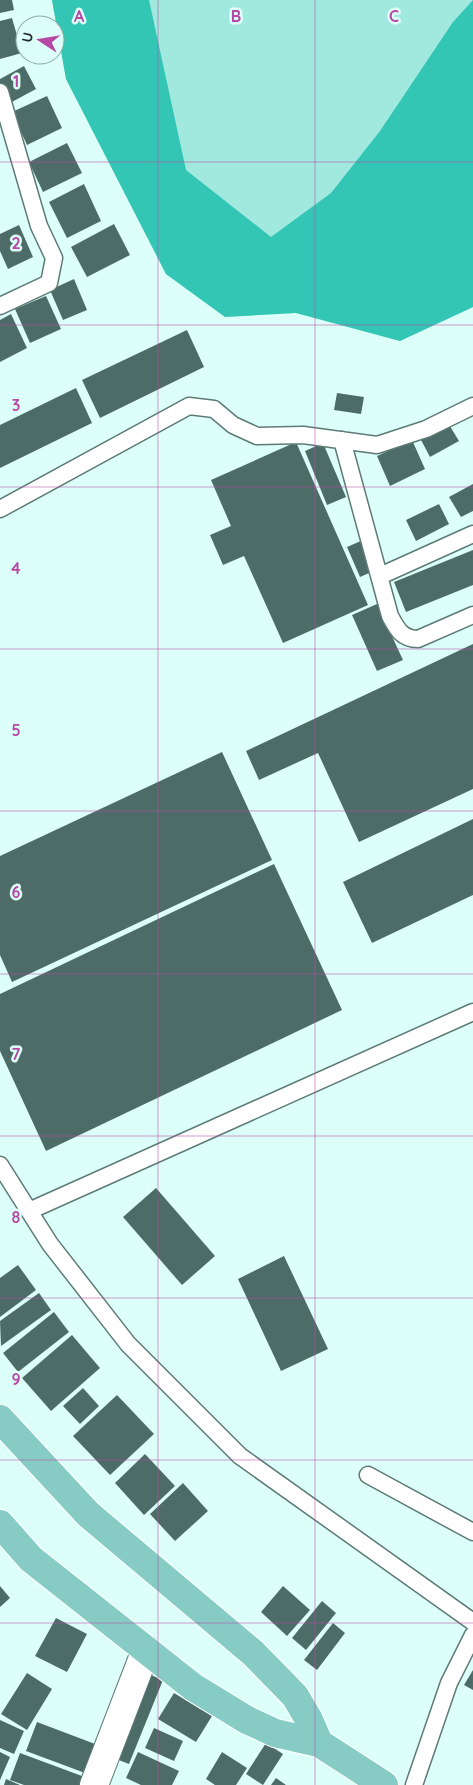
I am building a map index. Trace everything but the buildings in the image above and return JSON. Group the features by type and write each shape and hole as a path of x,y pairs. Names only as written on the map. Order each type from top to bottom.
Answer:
{"main road":[{"path":"0,1419 88,1514 253,1653 295,1696 308,1718 319,1743"},
{"path":"0,1524 31,1560 193,1687 247,1720 275,1733 319,1743 384,1785"}],"street":[{"path":"94,1785 146,1650"}],"lane":[{"path":"0,92 39,226 54,258 49,283 0,306"},
{"path":"0,509 189,406 214,409 233,425 257,436 303,435 377,446 426,429 473,406"},
{"path":"342,440 390,616 397,630 410,639 418,639 473,615"},
{"path":"380,576 473,534"},
{"path":"29,1211 473,1012"},
{"path":"0,1165 50,1244 128,1344 240,1456 473,1622"},
{"path":"368,1475 473,1532"},
{"path":"414,1785 449,1683 473,1636"}],"shaded area":[{"path":"52,0 473,0 473,307 400,341 296,313 225,317 166,274 66,79 64,65 65,15 55,15"},
{"path":"52,0 149,0 186,170 271,237 331,193 380,131 453,22 473,0 473,307 400,341 296,313 225,317 166,274 66,79 64,65 65,15 55,15"}]}
